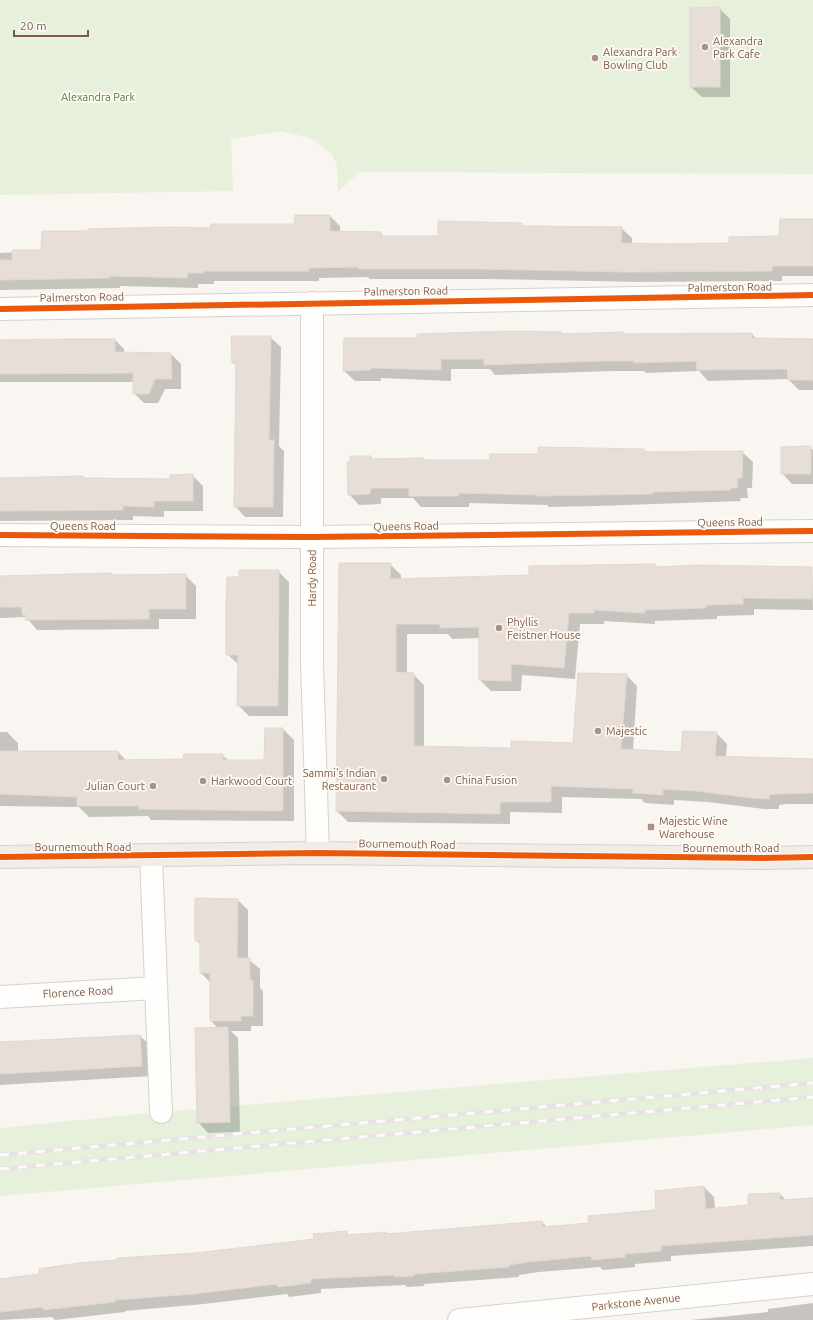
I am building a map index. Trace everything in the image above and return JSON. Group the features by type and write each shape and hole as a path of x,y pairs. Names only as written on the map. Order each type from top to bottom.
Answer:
{"highway":[{"name":"Bournemouth Road","path":"0,857 318,853 763,858 813,857"}],"street":[{"name":"Palmerston Road","path":"0,309 813,295"},
{"name":"Hardy Road","path":"312,303 312,662 318,853"},
{"name":"Queens Road","path":"0,535 312,537 813,531"},
{"path":"151,856 161,1112"},
{"name":"Florence Road","path":"0,997 155,988"},
{"name":"Parkstone Avenue","path":"459,1320 813,1284"}],"green space":[{"name":"Alexandra Park","path":"0,0 813,0 813,174 359,172 338,192 337,166 332,154 310,138 281,131 231,139 233,191 0,195"},
{"path":"813,1058 813,1125 0,1196 0,1128 161,1112"}],"building":[{"name":"Alexandra Park Cafe","path":"720,7 720,87 690,87 690,8"},
{"path":"295,215 330,215 330,231 381,232 381,236 438,236 438,221 522,223 521,226 622,227 621,243 668,244 729,243 729,237 779,236 780,219 813,219 813,266 772,266 772,271 626,272 479,269 358,269 358,267 309,268 309,271 204,271 204,273 188,273 187,278 110,276 110,278 0,280 0,260 12,260 12,250 41,250 42,231 88,231 88,229 169,227 210,228 211,224 294,224"},
{"path":"511,331 561,332 561,334 624,332 624,334 752,333 752,338 813,339 813,380 788,380 787,369 697,370 696,361 634,363 634,361 602,361 484,365 484,359 441,359 441,370 371,368 371,370 343,371 344,338 417,338 417,334"},
{"path":"231,336 271,336 269,440 274,440 273,507 234,507 236,363 232,363"},
{"path":"115,339 115,352 171,353 172,379 155,379 149,394 133,394 133,373 0,374 0,340"},
{"path":"811,446 811,474 781,474 781,447"},
{"path":"538,447 644,449 644,452 743,451 742,478 737,478 738,488 730,488 730,490 653,492 653,494 537,496 459,493 459,496 409,496 409,488 371,488 370,494 348,495 347,462 350,462 350,456 371,456 371,459 424,458 424,460 490,460 490,454 538,454"},
{"path":"193,474 193,501 154,501 154,507 123,506 123,510 0,511 0,478 83,476 83,478 170,479 170,475"},
{"path":"339,563 391,563 390,579 529,575 529,566 655,564 655,567 698,565 812,567 812,599 743,598 743,604 706,605 706,608 645,610 645,613 594,610 594,613 569,613 564,668 511,664 511,681 479,680 479,627 440,628 440,624 396,624 396,672 414,673 414,746 511,748 511,741 573,743 578,673 627,674 621,749 681,752 683,731 717,732 715,756 813,759 813,793 776,794 769,795 769,799 663,789 663,795 633,793 633,789 551,786 551,802 500,802 500,814 336,811"},
{"path":"239,570 279,570 278,706 237,706 238,655 226,655 226,608 227,577 239,577"},
{"path":"112,573 112,575 186,574 186,609 149,609 149,619 25,620 26,615 22,615 22,607 0,607 0,576"},
{"path":"265,728 283,728 283,811 139,809 139,806 77,806 77,797 0,794 0,751 118,751 118,760 183,759 184,754 223,754 223,760 264,760"},
{"path":"195,898 238,899 237,958 250,958 250,980 253,980 253,1016 241,1016 241,1021 210,1021 210,973 200,973 200,941 195,941"},
{"path":"228,1027 230,1122 197,1123 195,1028"},
{"path":"140,1035 142,1066 0,1074 0,1042"},
{"path":"704,1186 706,1209 748,1205 748,1194 780,1193 780,1200 813,1198 813,1235 661,1246 661,1251 625,1254 625,1257 592,1260 591,1256 528,1262 509,1265 509,1267 414,1274 414,1276 395,1277 395,1275 311,1279 311,1283 278,1287 277,1284 193,1294 115,1300 115,1302 43,1310 43,1307 0,1312 0,1279 39,1274 39,1269 78,1263 117,1260 117,1258 196,1253 314,1239 313,1234 347,1231 347,1235 386,1232 386,1234 542,1221 543,1227 589,1223 588,1216 656,1210 655,1191"}],"railway":[{"path":"0,1155 813,1083"},
{"path":"0,1169 813,1097"}],"cycle path":[{"path":"0,309 813,295"},
{"path":"0,535 312,537 813,531"},
{"path":"0,857 318,853 763,858 813,857"}],"place":[{"name":"Alexandra Park Cafe","path":"705,47"},
{"name":"Alexandra Park Bowling Club","path":"595,58"},
{"name":"Phyllis Feistner House","path":"499,628"},
{"name":"Majestic","path":"598,731"},
{"name":"Sammi's Indian Restaurant","path":"384,779"},
{"name":"China Fusion","path":"447,780"},
{"name":"Harkwood Court","path":"203,781"},
{"name":"Julian Court","path":"153,786"},
{"name":"Majestic Wine Warehouse","path":"651,827"}]}
